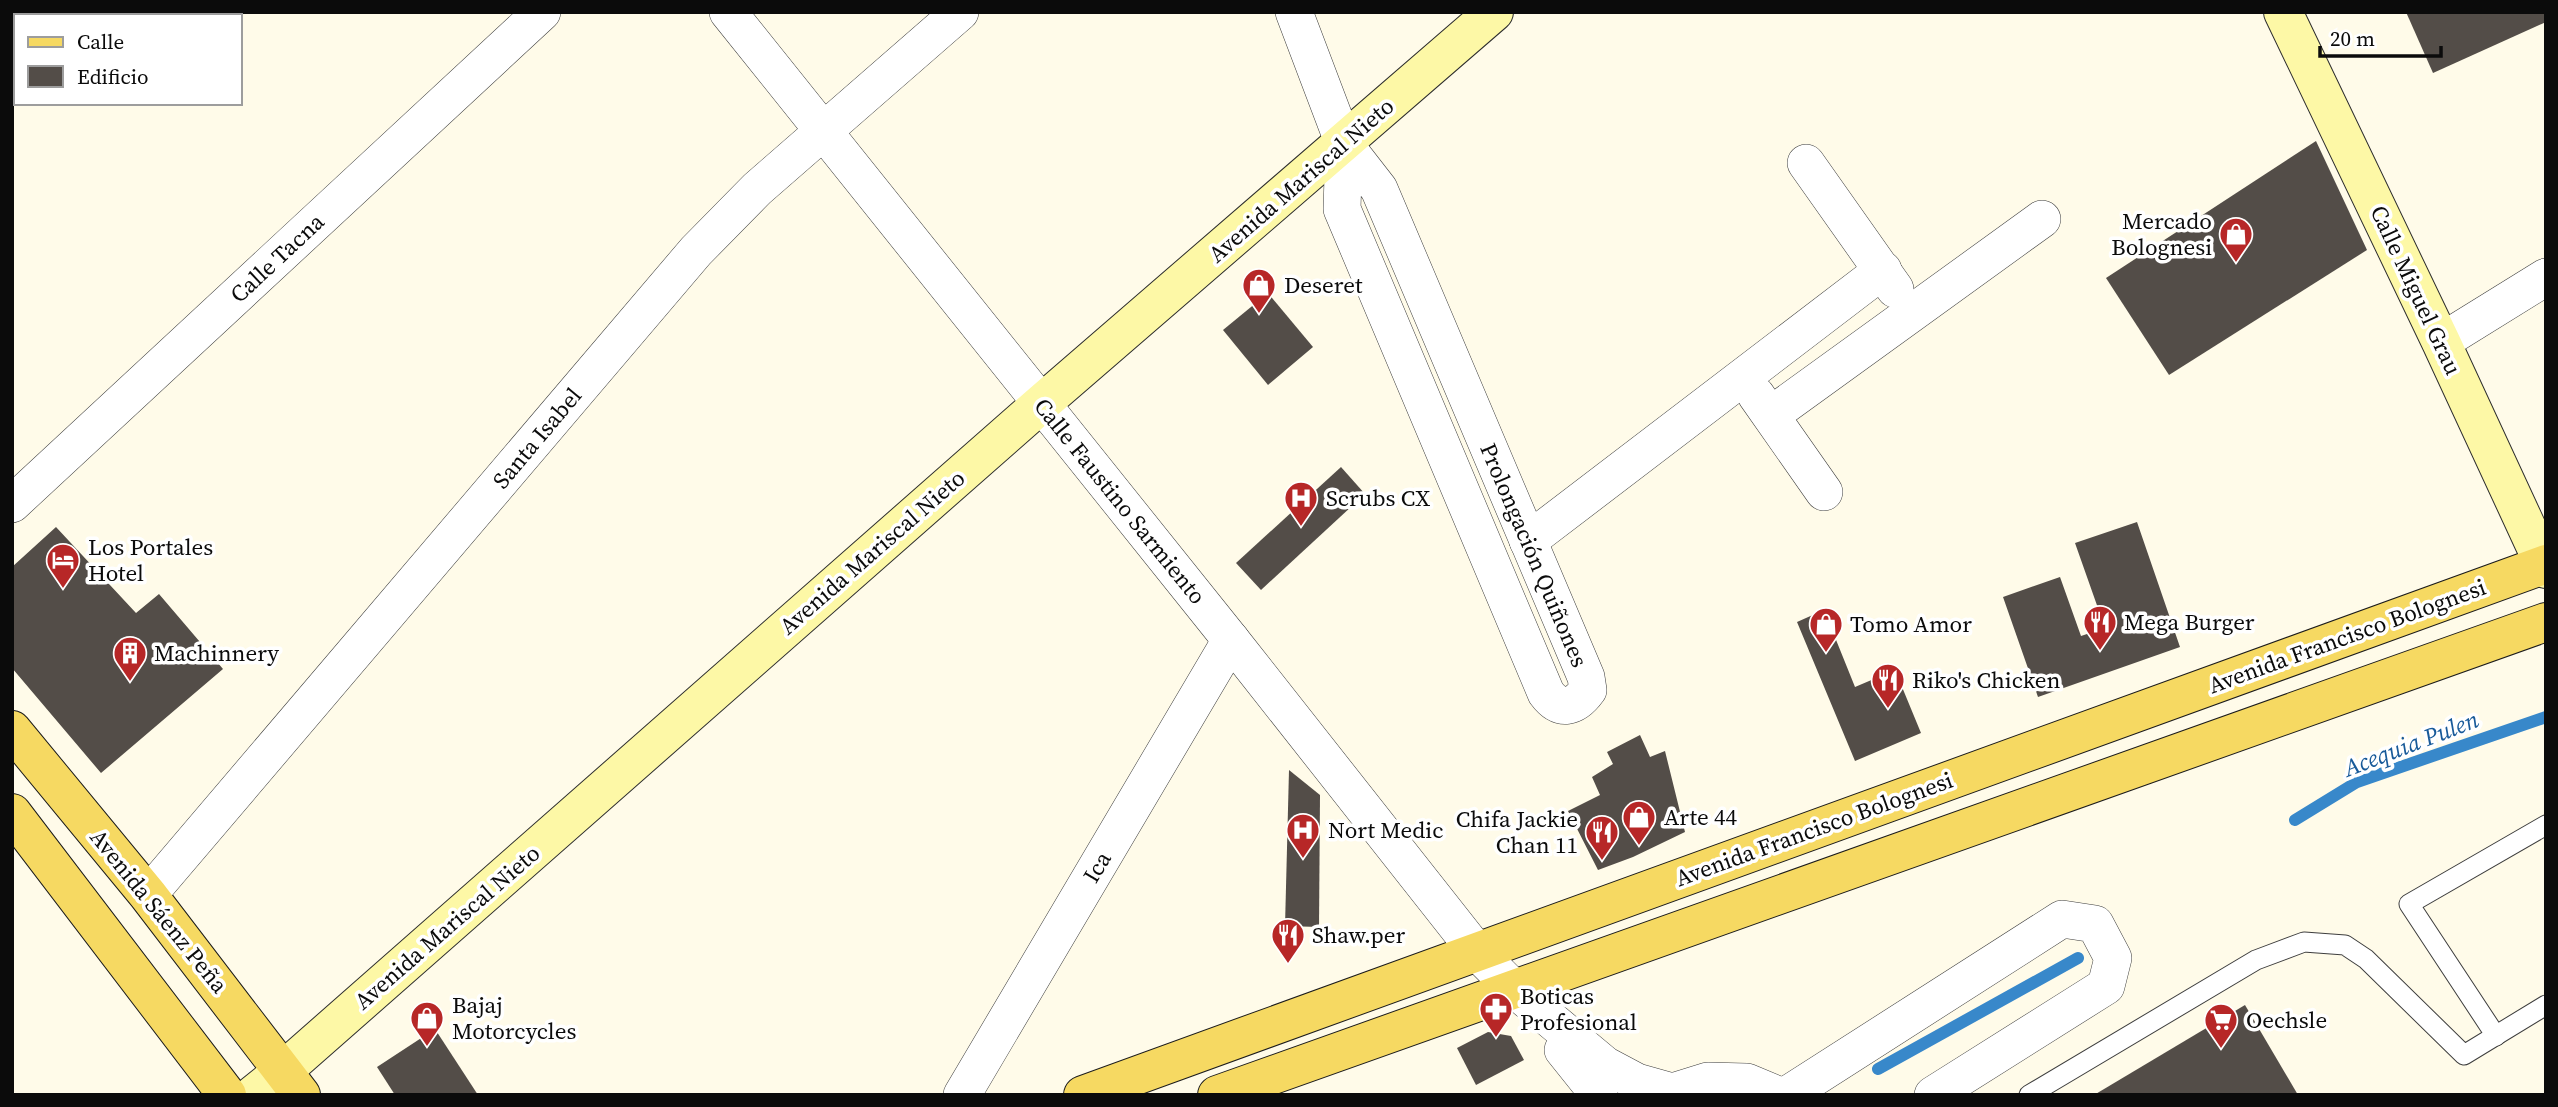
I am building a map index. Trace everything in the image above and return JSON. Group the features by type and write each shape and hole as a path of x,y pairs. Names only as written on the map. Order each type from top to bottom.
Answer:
{"main road":[{"name":"Avenida Mariscal Nieto","path":"253,1095 293,1082 1042,403 1494,12"},
{"name":"Calle Miguel Grau","path":"2283,12 2441,342 2537,525 2545,566"},
{"name":"Avenida Francisco Bolognesi","path":"1083,1095 2545,566"},
{"path":"1217,1095 2546,622"},
{"name":"Avenida Sáenz Peña","path":"12,730 148,895 293,1082"},
{"path":"12,814 227,1095"}],"street":[{"name":"Calle Tacna","path":"12,505 542,12"},
{"name":"Calle Faustino Sarmiento","path":"728,12 1478,952 1514,989 1599,1095"},
{"name":"Santa Isabel","path":"148,895 696,251 757,189 960,12"},
{"path":"1294,12 1344,144"},
{"name":"Prolongación Quiñones","path":"1344,144 1379,189 1586,677 1588,690 1582,699 1572,704 1561,706 1552,702 1545,693 1342,209 1344,144"},
{"path":"1806,163 1883,270 1911,314"},
{"path":"1771,415 2042,219"},
{"path":"1528,541 1883,270"},
{"path":"2441,342 2546,277"},
{"path":"1742,376 1824,492"},
{"name":"Ica","path":"962,1095 1231,640"},
{"path":"1787,1095 2062,919 2095,924 2113,958 2106,986 1933,1095"},
{"name":"Calle Faustino Sarmiento","path":"1514,989 1605,1065 1637,1082 1666,1093"},
{"path":"1666,1093 1707,1081 1747,1082 1778,1095"}],"lane":[{"path":"2496,1036 2409,904 2546,825"},
{"path":"2029,1095 2256,960 2304,942 2345,945 2366,959 2465,1055 2546,1005"}],"building":[{"path":"2406,12 2546,12 2546,22 2433,73"},
{"name":"Mercado Bolognesi","path":"2316,141 2367,250 2169,375 2106,278"},
{"path":"1268,293 1313,347 1268,385 1223,330"},
{"name":"Scrubs CX","path":"1341,467 1365,494 1261,590 1236,563"},
{"path":"2137,522 2180,647 2038,697 2003,597 2060,577 2081,636 2105,628 2075,543"},
{"path":"56,527 136,613 159,594 223,669 101,773 12,668 12,567"},
{"name":"Tomo Amor","path":"1824,610 1855,687 1895,670 1921,733 1855,761 1797,622"},
{"path":"1640,735 1650,757 1665,751 1685,832 1598,870 1568,811 1600,795 1592,777 1613,764 1607,752"},
{"name":"Nort Medic","path":"1289,770 1320,795 1319,927 1285,926"},
{"name":"Oechsle","path":"2245,1005 2298,1095 2094,1095"},
{"name":"Bajaj Motorcycles","path":"435,1029 478,1095 395,1095 377,1067"},
{"path":"1488,1032 1511,1036 1524,1060 1476,1085 1457,1048"}],"waterway":[{"name":"Acequia Pulen","path":"2295,820 2357,782 2546,717"},
{"name":"Acequia Pulen","path":"1878,1069 2078,958"}],"place":[{"name":"Mercado Bolognesi","path":"2236,264"},
{"name":"Deseret","path":"1259,315"},
{"name":"Scrubs CX","path":"1301,528"},
{"name":"Los Portales Hotel","path":"63,590"},
{"name":"Mega Burger","path":"2100,652"},
{"name":"Tomo Amor","path":"1826,654"},
{"name":"Machinnery","path":"130,683"},
{"name":"Riko's Chicken","path":"1888,710"},
{"name":"Arte 44","path":"1639,847"},
{"name":"Nort Medic","path":"1303,860"},
{"name":"Chifa Jackie Chan 11","path":"1602,862"},
{"name":"Shaw.per","path":"1288,965"},
{"name":"Boticas Profesional","path":"1496,1039"},
{"name":"Bajaj Motorcycles","path":"427,1048"},
{"name":"Oechsle","path":"2221,1050"}]}
